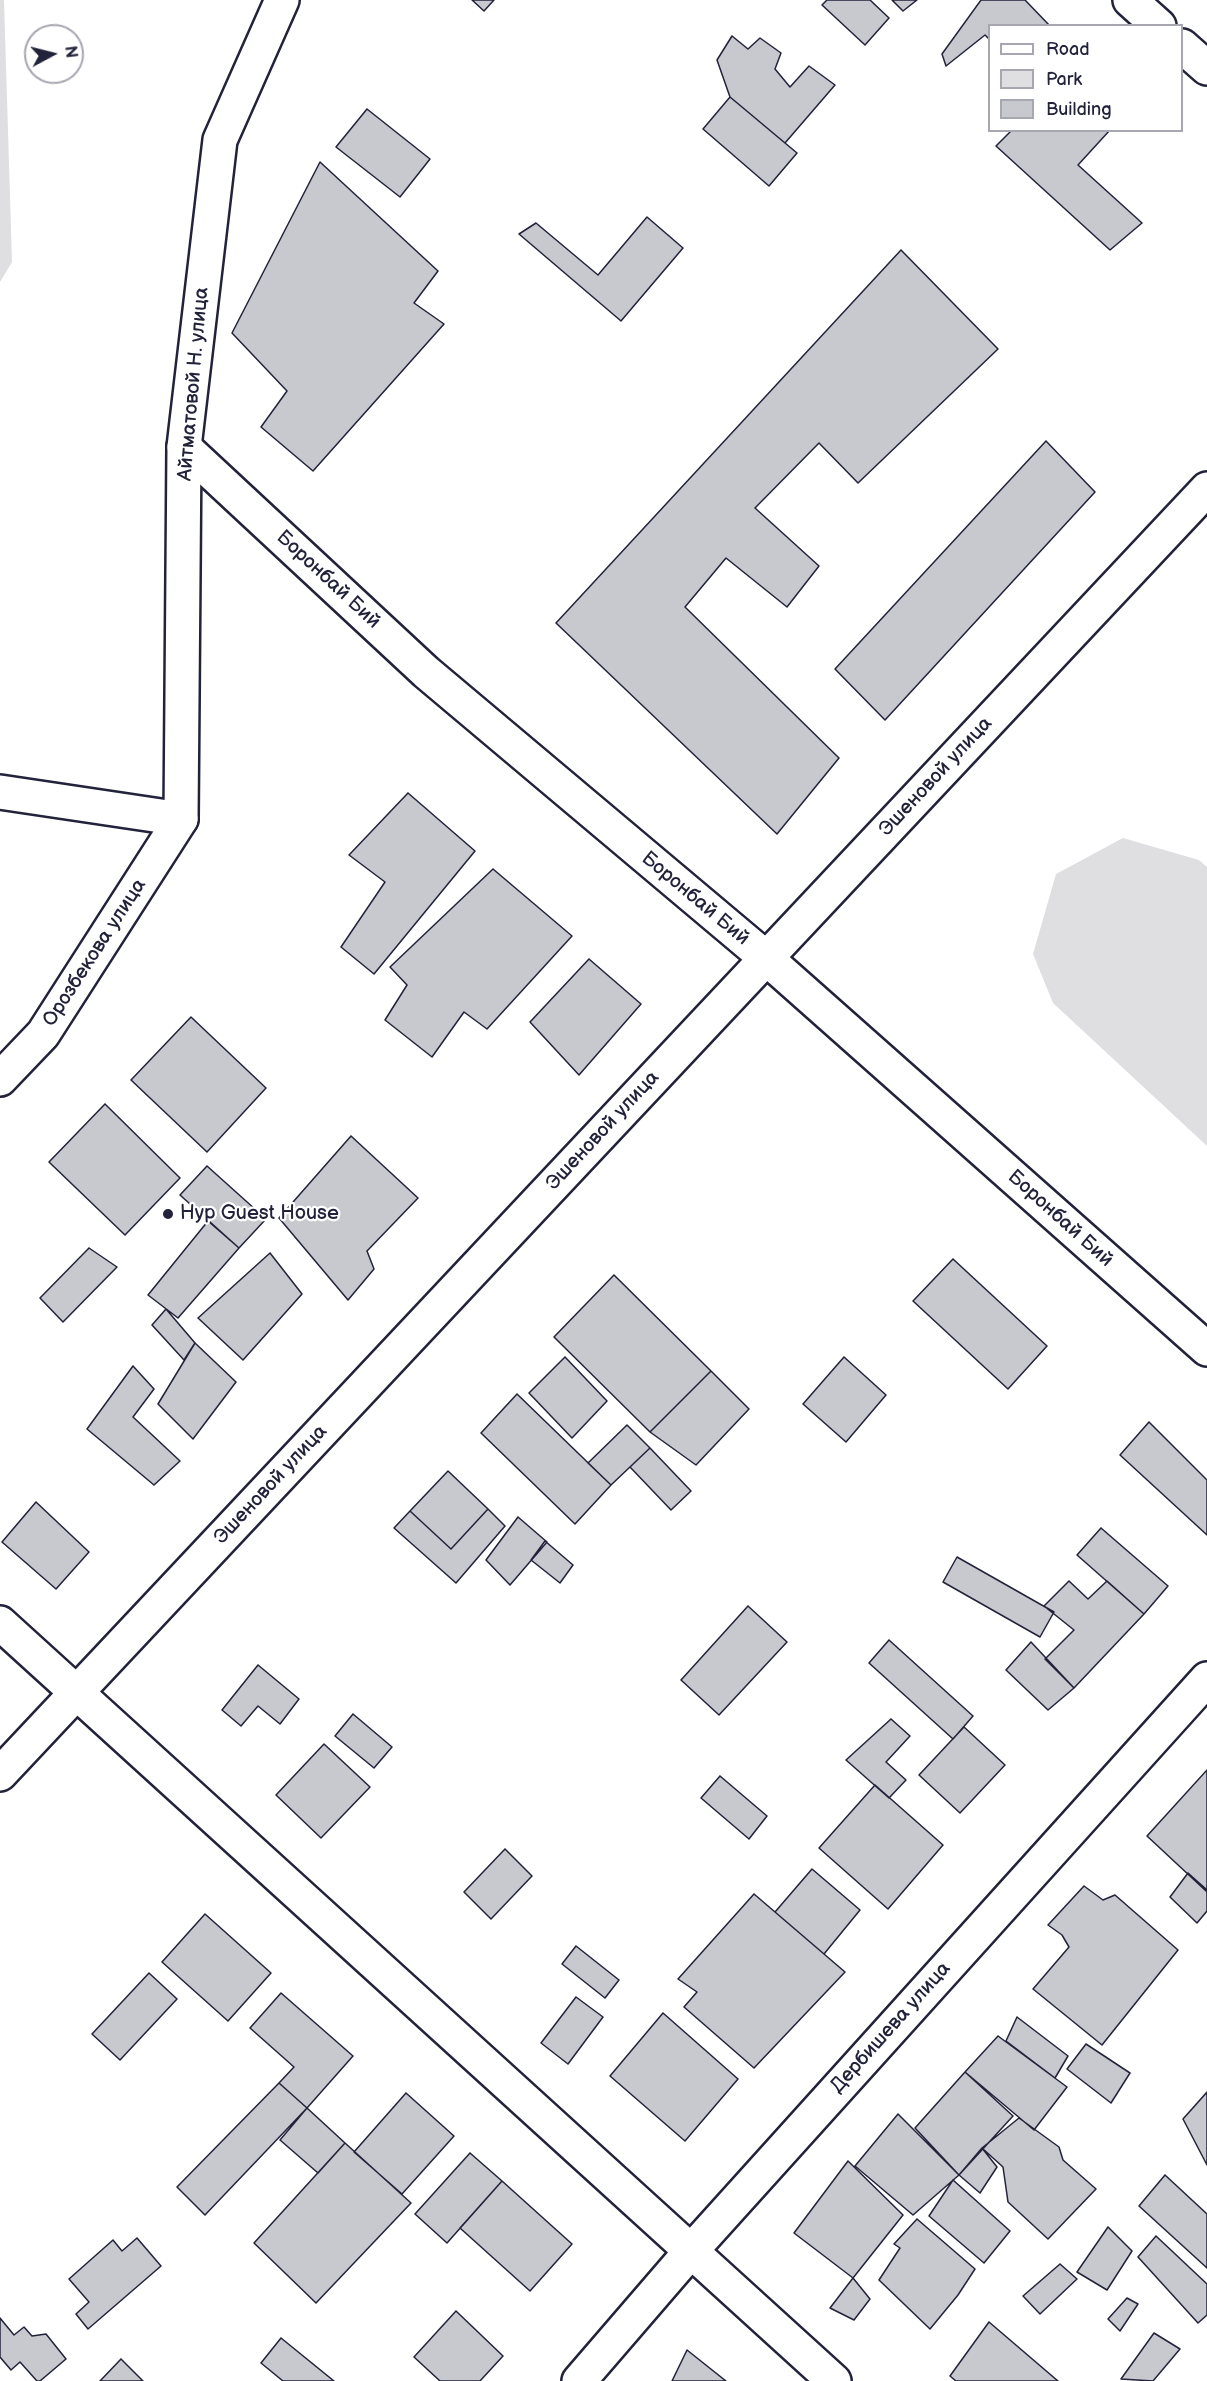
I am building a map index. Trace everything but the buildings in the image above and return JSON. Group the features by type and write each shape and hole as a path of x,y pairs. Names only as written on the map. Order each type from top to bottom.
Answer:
{"street":[{"name":"Айтматовой Н. улица","path":"181,819 184,447 220,140 282,0"},
{"path":"1130,0 1157,24"},
{"path":"1183,47 1207,68"},
{"name":"Боронбай Бий","path":"184,447 426,672 766,958 1207,1349"},
{"name":"Эшеновой улица","path":"0,1774 1207,489"},
{"path":"0,792 181,819"},
{"name":"Орозбекова улица","path":"0,1079 43,1034 181,819"},
{"path":"0,1623 834,2381"},
{"name":"Дербишева улица","path":"579,2381 691,2251 1207,1679"}],"green space":[{"path":"0,0 4,0 12,262 0,282"},
{"path":"1123,838 1199,860 1207,867 1207,1146 1053,1003 1033,954 1056,874"}],"place":[{"name":"Нур Guest House","path":"168,1214"}]}
